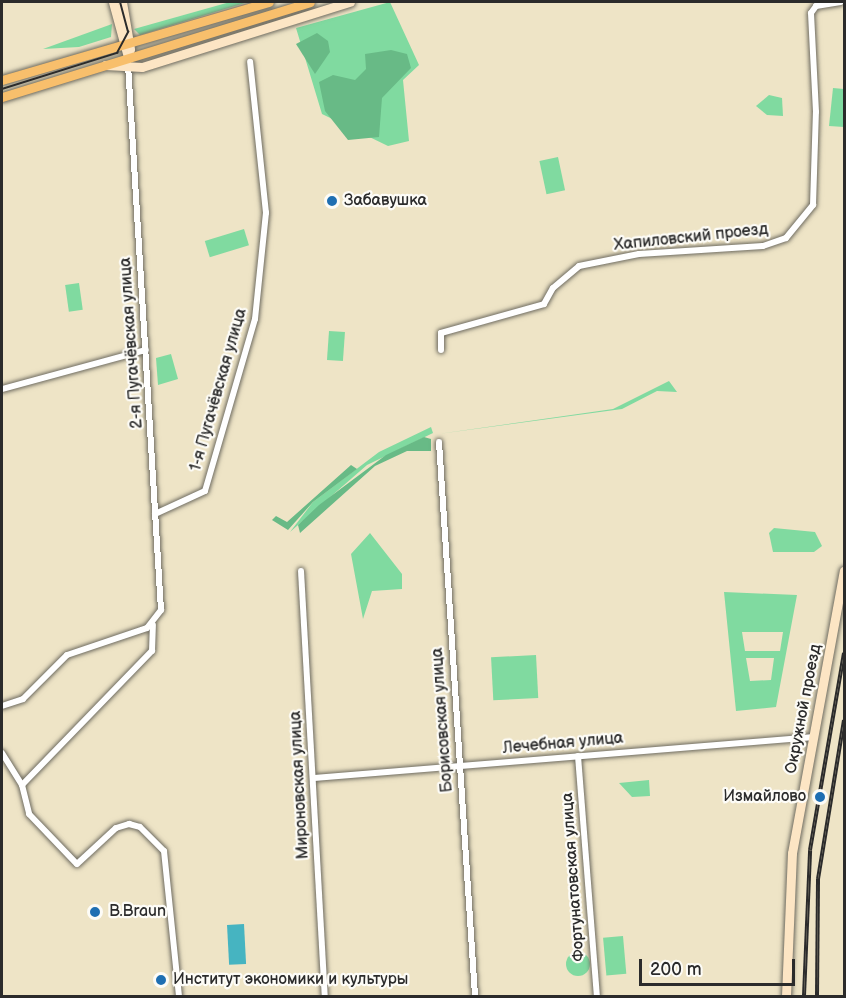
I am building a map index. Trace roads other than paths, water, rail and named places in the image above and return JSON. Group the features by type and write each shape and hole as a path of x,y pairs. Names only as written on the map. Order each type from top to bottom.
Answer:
{"main road":[{"path":"2,80 269,2"},
{"path":"2,97 310,2"}],"street":[{"path":"113,2 128,44"},
{"path":"122,2 129,57"},
{"path":"105,65 127,68 351,2"},
{"name":"Хапиловский проезд","path":"441,350 441,333 544,304 553,288 579,266 639,254 763,246 786,238 813,205 816,95 810,13 816,6 840,2"},
{"name":"2-я Пугачёвская улица","path":"22,785 152,651 153,625 161,610 127,68 129,57"},
{"name":"1-я Пугачёвская улица","path":"155,514 205,491 255,319 266,213 250,62"},
{"path":"2,389 146,350"},
{"name":"Борисовская улица","path":"439,442 475,996"},
{"name":"Мироновская улица","path":"301,571 325,996"},
{"name":"Окружной проезд","path":"786,996 789,873 844,571"},
{"path":"2,706 23,699 67,655 153,625"},
{"name":"Лечебная улица","path":"314,778 814,737"},
{"path":"2,753 22,785 29,814 77,864 116,828 129,824 156,842 169,864 178,996"},
{"name":"Фортунатовская улица","path":"578,756 597,996"}],"water":[{"path":"244,924 246,964 229,965 227,925"}],"tram line":[{"path":"2,89 117,53 128,32 120,2"}],"railway":[{"path":"804,996 810,850 844,653"},
{"path":"817,996 818,879 844,720"}],"place":[{"name":"Забавушка","path":"332,201"},
{"name":"Измайлово","path":"820,797"},
{"name":"B.Braun","path":"95,912"},
{"name":"Институт экономики и культуры","path":"161,980"}]}
